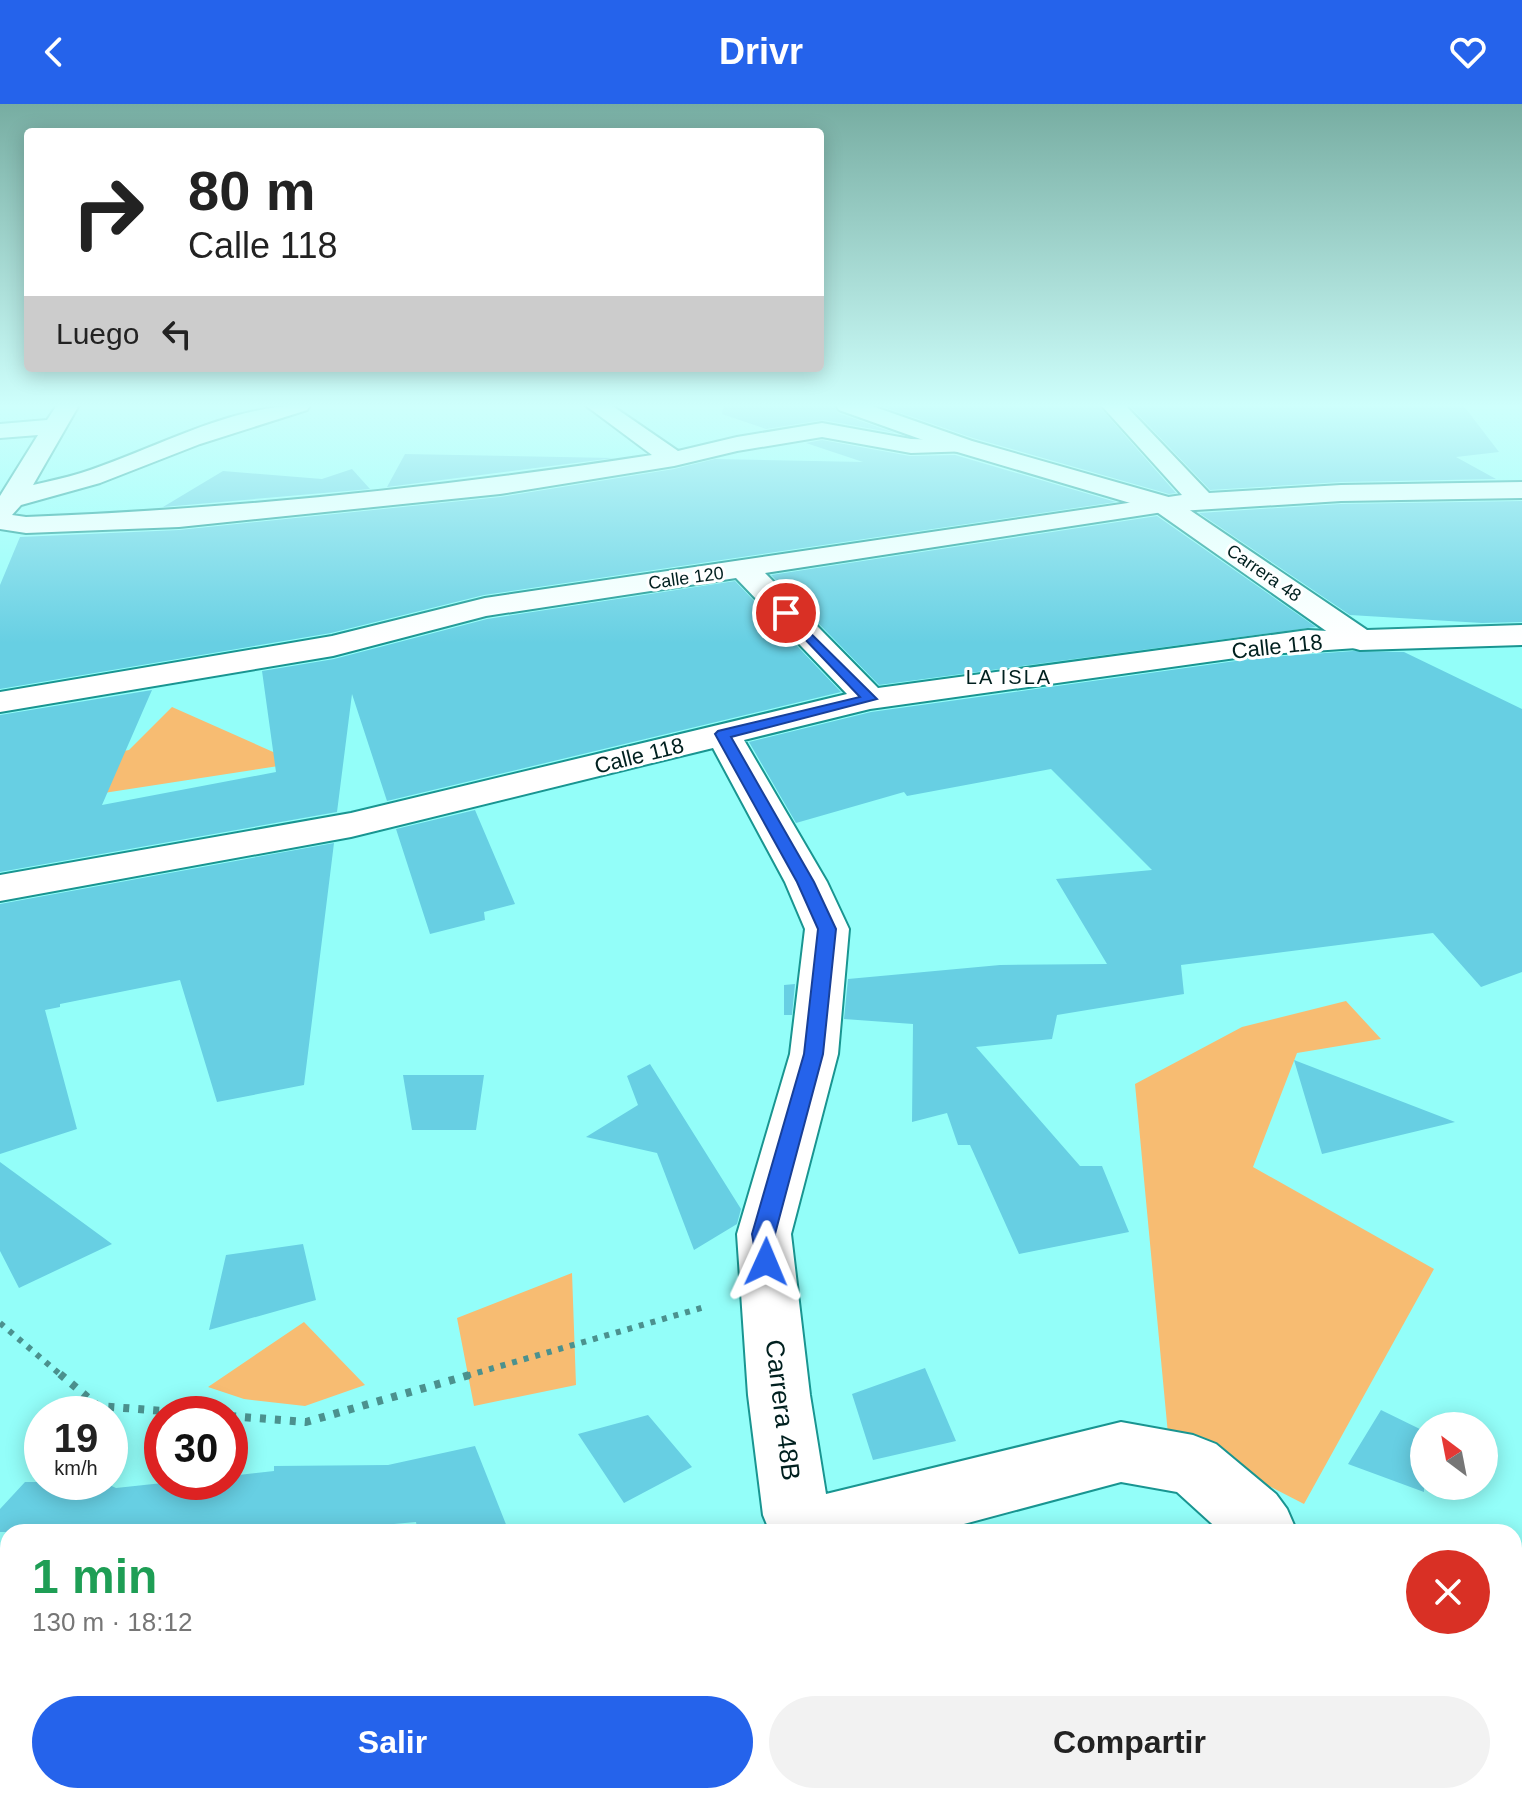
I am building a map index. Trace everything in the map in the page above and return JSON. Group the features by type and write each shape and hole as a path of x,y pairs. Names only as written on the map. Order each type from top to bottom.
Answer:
{"street":[{"path":"4,510 19,484"},
{"path":"4,510 74,484"},
{"path":"4,510 26,525 179,519 511,484"},
{"name":"Carrera 48","path":"1095,484 1163,504 1360,640"},
{"path":"1186,484 1204,503"},
{"name":"Calle 120","path":"0,702 333,646 485,607 1163,504 1341,493 1522,490"},
{"path":"744,569 870,699"},
{"name":"Calle 118","path":"0,888 351,825 870,699 1257,645 1308,640 1522,635"},
{"name":"Carrera 48B","path":"723,734 806,882 827,929 814,1054 764,1234 779,1395 796,1515 818,1524"},
{"name":"Carrera 48B","path":"843,1524 1121,1452 1193,1465 1258,1524"}],"path":[{"path":"248,1417 306,1422 769,1289"},
{"path":"0,1323 98,1406 144,1409"}],"shaded area":[{"path":"172,707 298,763 0,809 16,769 129,750"},
{"path":"1346,1001 1381,1039 1297,1053 1253,1167 1434,1269 1304,1504 1168,1434 1135,1084 1242,1027"},
{"path":"572,1273 576,1385 474,1406 457,1318"},
{"path":"304,1322 365,1385 305,1406 248,1399 248,1396 235,1396 208,1387"}],"building":[{"path":"201,484 366,484 370,489 163,507"},
{"path":"579,484 1055,484 1116,502 484,595 331,633 0,689 0,585 20,537 179,530 500,497"},
{"path":"1135,484 1168,484 1176,493 1169,494"},
{"path":"1205,484 1303,484 1210,490"},
{"path":"1522,501 1522,622 1482,623 1350,615 1199,513 1341,504"},
{"path":"1157,516 1316,627 879,685 771,575"},
{"path":"735,581 841,692 387,801 352,694 337,812 0,872 0,715 152,690 102,805 276,772 262,671 334,659 487,619"},
{"path":"1353,651 1404,652 1522,709 1522,972 1481,987 1433,933 1181,965 1184,994 1057,1015 1052,1039 976,1047 1080,1166 1102,1166 1129,1232 1019,1254 970,1145 958,1145 947,1113 912,1122 913,1024 844,1019 848,979 1000,965 1107,964 1056,879 1152,870 1051,769 907,796 904,792 796,823 749,742 871,712 1257,658"},
{"path":"475,810 515,904 484,912 485,920 430,934 396,829"},
{"path":"334,843 304,1085 217,1102 180,980 60,1004 60,1007 45,1010 77,1129 0,1154 0,904"},
{"path":"795,984 792,1015 784,1015 784,985"},
{"path":"1294,1060 1455,1122 1322,1154"},
{"path":"650,1064 741,1209 737,1224 694,1250 657,1153 586,1137 638,1105 627,1076"},
{"path":"403,1075 484,1075 476,1130 412,1130"},
{"path":"0,1162 112,1244 19,1288 0,1251"},
{"path":"303,1244 316,1300 209,1330 226,1255"},
{"path":"925,1368 956,1441 873,1460 852,1394"},
{"path":"1381,1410 1410,1424 1410,1487 1348,1464"},
{"path":"648,1415 692,1467 624,1503 578,1434"},
{"path":"475,1446 506,1524 0,1524 0,1509 24,1483 24,1500 128,1500 128,1487 144,1485 144,1500 248,1500 248,1474 274,1471 274,1466 388,1465"}],"district":[{"name":"LA ISLA","path":"1009,677"}],"route":[{"path":"766,1262 764,1234 814,1054 827,929 806,882 723,734 870,699 786,613"}]}
